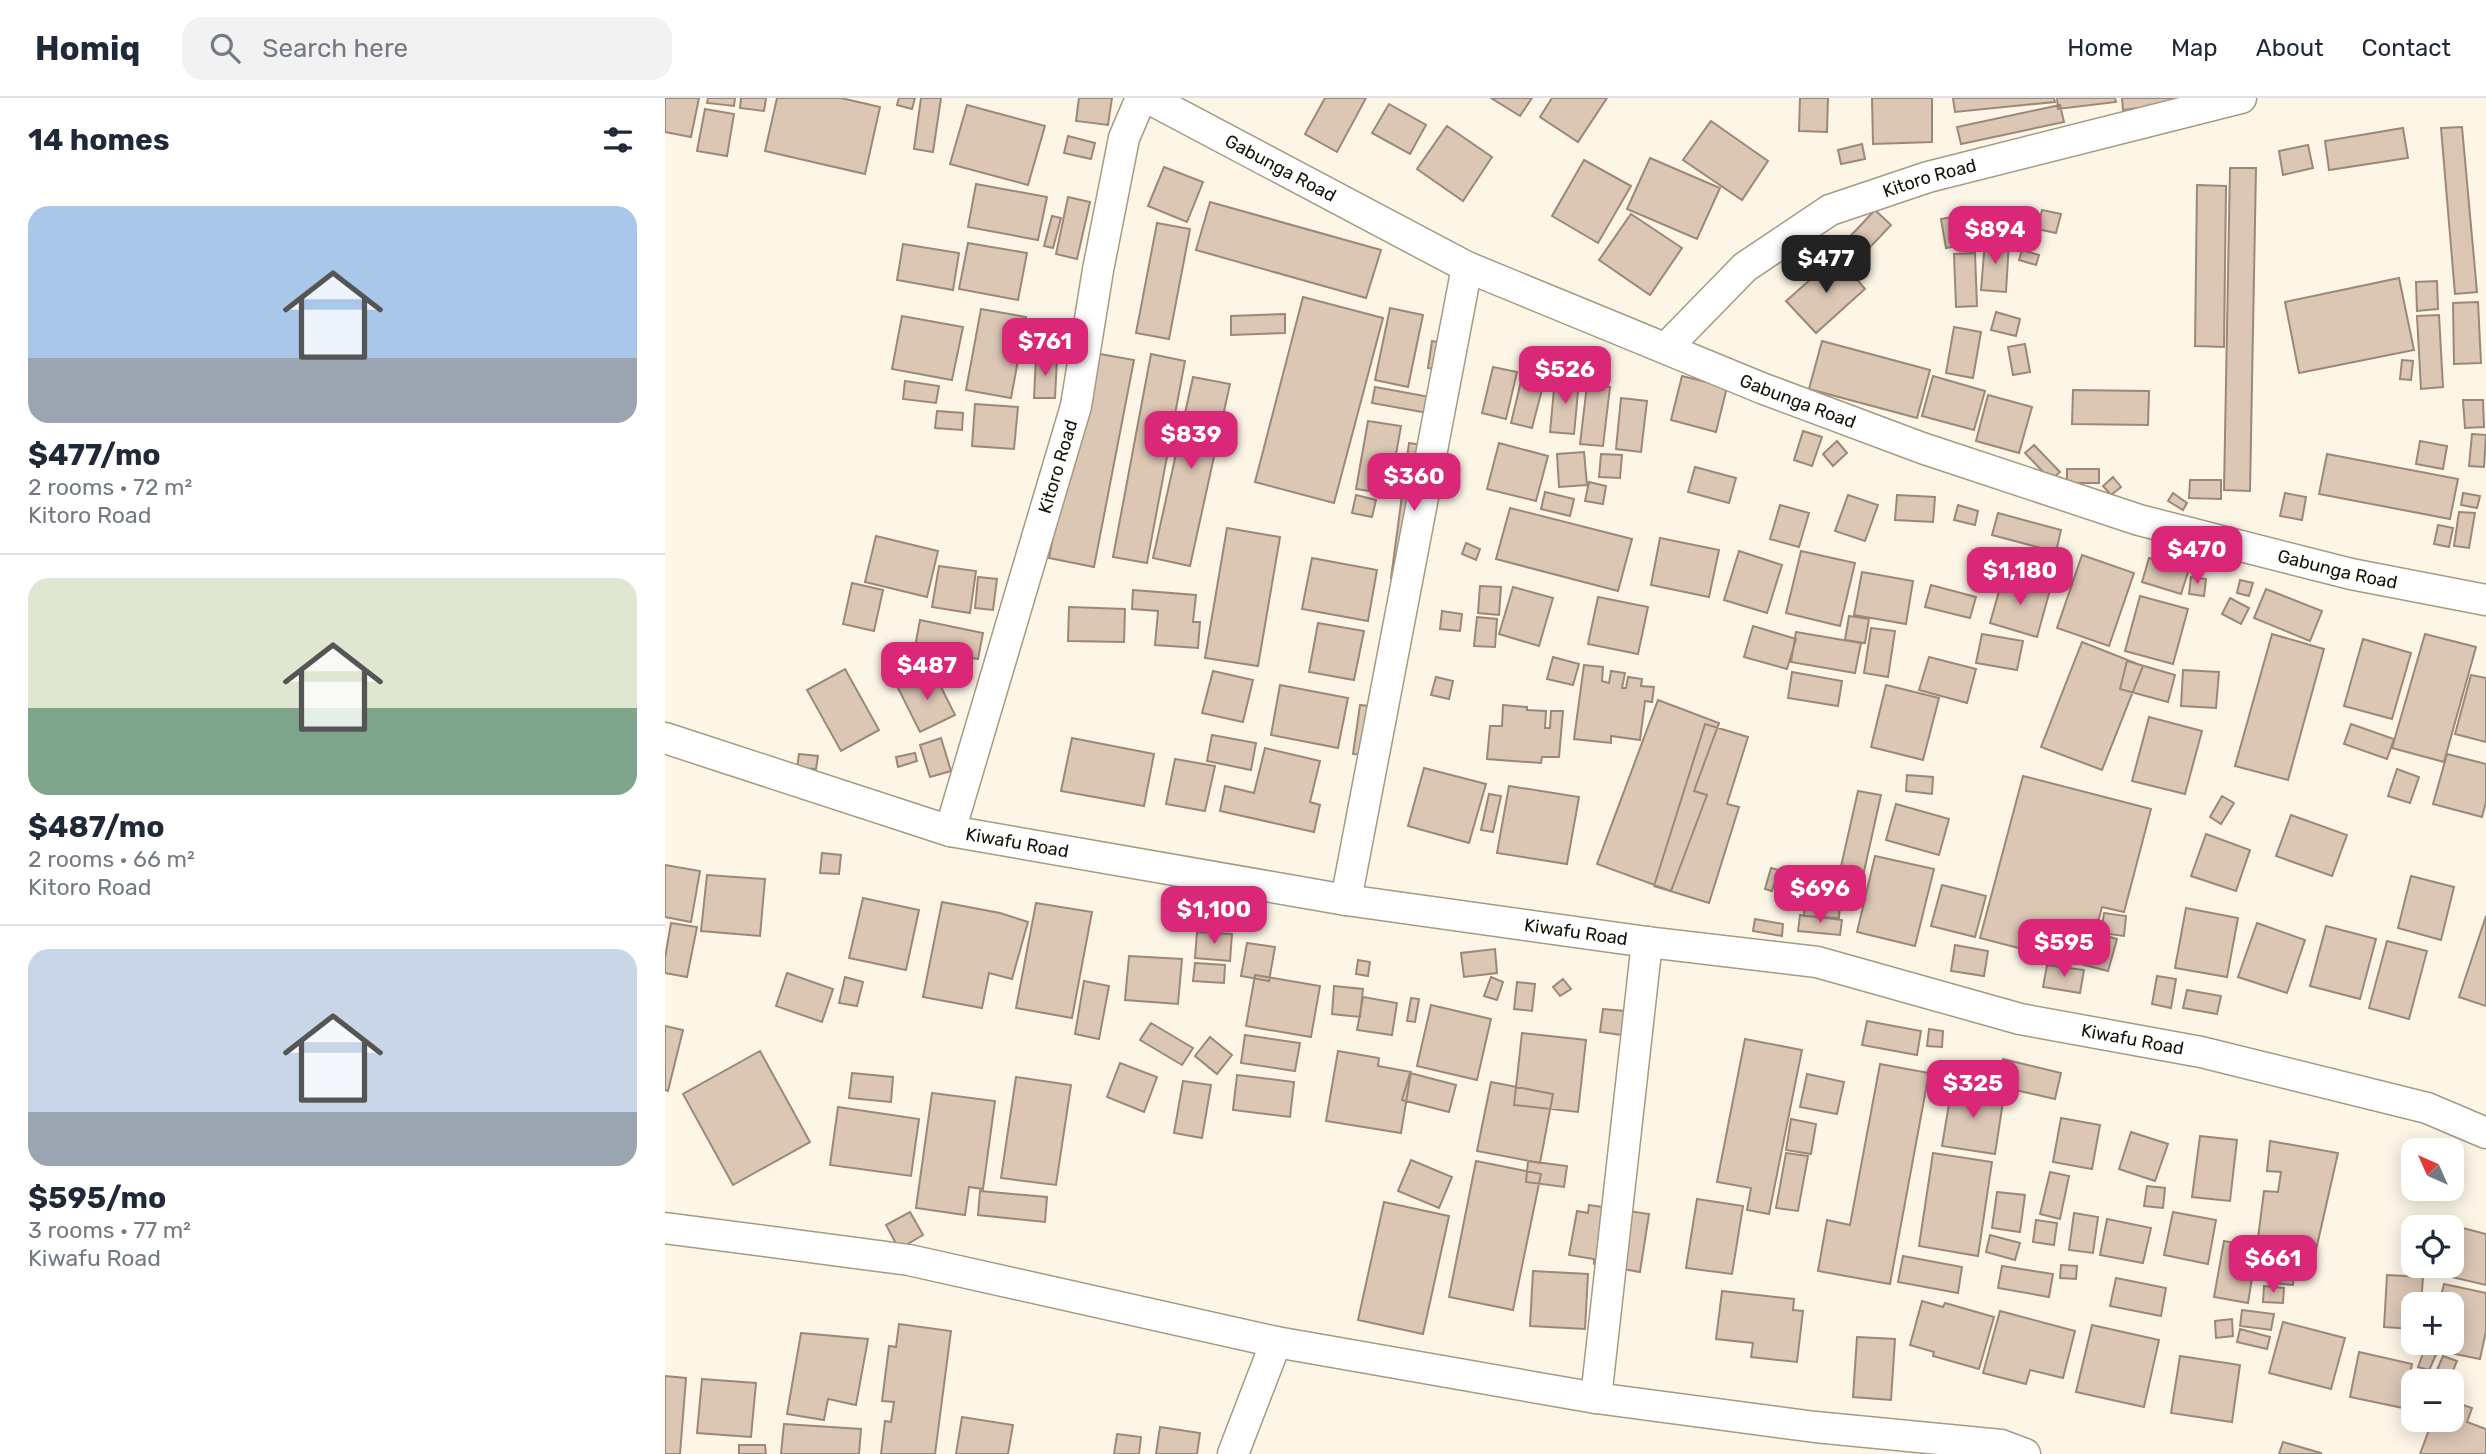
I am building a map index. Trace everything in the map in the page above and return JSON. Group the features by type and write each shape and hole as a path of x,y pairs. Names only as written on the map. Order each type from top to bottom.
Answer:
{"street":[{"name":"Kitoro Road","path":"950,831 1076,406 1098,270 1124,138 1141,98"},
{"name":"Gabunga Road","path":"1148,98 1467,267 1764,389 1910,443 2139,520 2351,574 2486,600"},
{"name":"Kitoro Road","path":"1666,348 1745,267 1830,210 1928,177 2241,98"},
{"path":"1346,900 1467,267"},
{"name":"Kiwafu Road","path":"665,738 950,831 1346,900 1647,942 1817,962 2020,1019 2201,1052 2427,1108 2486,1133"},
{"path":"1596,1398 1647,942"},
{"path":"665,1228 909,1260 1276,1342 1596,1398 1815,1427 2001,1445 2025,1454"},
{"path":"1233,1454 1276,1342"}],"building":[{"path":"665,98 699,98 691,137 665,132"},
{"path":"708,98 735,98 734,106 707,103"},
{"path":"741,98 766,98 764,111 740,108"},
{"path":"777,98 841,98 880,107 865,174 765,151"},
{"path":"899,98 915,98 912,109 897,105"},
{"path":"921,98 941,98 933,152 914,149"},
{"path":"1079,98 1112,98 1108,125 1076,121"},
{"path":"1325,98 1366,98 1337,152 1305,134"},
{"path":"1491,98 1532,98 1520,116"},
{"path":"1552,98 1607,98 1578,142 1540,117"},
{"path":"1800,98 1828,98 1827,132 1799,131"},
{"path":"1872,98 1932,98 1932,142 1873,144"},
{"path":"1953,98 2054,98 2055,102 1955,112"},
{"path":"2057,98 2115,98 2116,102 2058,109"},
{"path":"2122,98 2179,98 2179,103 2123,110"},
{"path":"1389,104 1426,125 1410,154 1372,133"},
{"path":"967,105 1045,126 1028,185 950,164"},
{"path":"2060,105 2064,122 1961,144 1957,127"},
{"path":"705,109 734,114 727,156 697,151"},
{"path":"1711,121 1768,161 1742,200 1683,160"},
{"path":"1447,126 1492,157 1463,201 1417,169"},
{"path":"2462,127 2477,292 2455,294 2441,128"},
{"path":"2403,128 2408,158 2329,170 2325,141"},
{"path":"1068,136 1095,143 1091,159 1064,153"},
{"path":"1862,144 1865,159 1841,164 1838,150"},
{"path":"2308,145 2313,168 2283,175 2279,151"},
{"path":"1650,158 1720,188 1697,239 1627,209"},
{"path":"1584,160 1631,186 1598,243 1552,216"},
{"path":"1164,167 1203,182 1187,222 1148,206"},
{"path":"2230,168 2256,168 2250,491 2224,490"},
{"path":"976,184 1047,197 1038,240 968,227"},
{"path":"2197,185 2226,186 2224,347 2195,346"},
{"path":"1068,197 1090,202 1077,259 1056,254"},
{"path":"1210,202 1381,250 1366,298 1196,250"},
{"path":"1875,210 1891,225 1857,261 1841,246"},
{"path":"2042,210 2061,214 2056,233 2037,229"},
{"path":"2008,211 2012,232 1990,237 1986,215"},
{"path":"1978,212 1983,241 1946,248 1941,219"},
{"path":"1631,214 1682,248 1650,295 1599,260"},
{"path":"1052,216 1061,218 1053,248 1044,246"},
{"path":"1157,223 1190,229 1169,339 1136,333"},
{"path":"1985,241 2009,242 2006,292 1981,290"},
{"path":"968,243 1027,253 1018,300 959,289"},
{"path":"903,244 959,253 953,290 897,280"},
{"path":"2022,250 2039,255 2036,265 2019,260"},
{"path":"1975,253 1977,306 1956,307 1954,254"},
{"path":"1837,256 1865,289 1816,333 1786,301"},
{"path":"2399,278 2414,350 2299,373 2285,302"},
{"path":"2437,281 2438,309 2417,311 2416,282"},
{"path":"1303,297 1383,318 1334,503 1255,482"},
{"path":"2478,302 2481,363 2454,364 2453,303"},
{"path":"1390,308 1423,315 1408,387 1375,380"},
{"path":"981,309 1026,317 1011,398 966,390"},
{"path":"1996,312 2020,319 2016,336 1991,330"},
{"path":"1285,314 1285,333 1231,335 1231,316"},
{"path":"2439,315 2443,387 2421,389 2417,316"},
{"path":"902,316 963,327 952,380 892,369"},
{"path":"1954,327 1981,332 1973,378 1946,373"},
{"path":"1432,341 1454,345 1449,372 1428,368"},
{"path":"1822,341 1930,370 1917,418 1809,389"},
{"path":"2025,344 2030,372 2013,375 2008,347"},
{"path":"1089,352 1134,360 1094,567 1049,558"},
{"path":"1151,354 1185,361 1147,563 1113,557"},
{"path":"1036,357 1057,358 1055,398 1034,398"},
{"path":"2402,360 2413,361 2411,380 2400,379"},
{"path":"1493,367 1517,372 1506,419 1482,413"},
{"path":"1523,373 1545,378 1532,428 1511,423"},
{"path":"1682,376 1727,387 1716,432 1671,420"},
{"path":"1933,376 1985,391 1974,430 1922,416"},
{"path":"1193,377 1230,384 1190,566 1153,558"},
{"path":"1555,379 1579,381 1574,434 1550,432"},
{"path":"905,381 939,386 936,403 903,399"},
{"path":"1587,385 1610,387 1603,446 1580,444"},
{"path":"1375,387 1441,399 1439,415 1372,403"},
{"path":"2073,390 2149,391 2148,425 2072,424"},
{"path":"1988,395 2032,407 2019,453 1976,441"},
{"path":"1621,398 1647,401 1641,452 1616,449"},
{"path":"2463,400 2483,400 2484,427 2465,428"},
{"path":"975,404 1018,407 1014,449 972,446"},
{"path":"937,411 963,413 962,430 935,428"},
{"path":"1368,421 1401,426 1389,494 1356,489"},
{"path":"1803,431 1822,437 1812,466 1794,460"},
{"path":"2472,434 2486,435 2484,467 2469,466"},
{"path":"1837,441 1847,453 1833,466 1823,454"},
{"path":"2420,441 2447,446 2443,469 2416,464"},
{"path":"1409,443 1436,447 1419,581 1391,578"},
{"path":"1499,443 1548,456 1536,501 1487,489"},
{"path":"2034,445 2060,472 2051,480 2025,453"},
{"path":"1584,452 1587,485 1559,487 1557,454"},
{"path":"1601,454 1622,455 1620,478 1599,477"},
{"path":"2327,454 2458,479 2450,519 2319,494"},
{"path":"1695,467 1736,478 1729,503 1688,492"},
{"path":"2067,469 2099,469 2099,483 2067,483"},
{"path":"2113,477 2121,487 2111,495 2103,486"},
{"path":"2190,480 2221,480 2221,499 2189,498"},
{"path":"1589,482 1606,486 1603,504 1585,501"},
{"path":"1545,492 1574,499 1570,516 1541,509"},
{"path":"2173,493 2187,503 2183,510 2168,501"},
{"path":"2285,493 2306,497 2302,520 2280,516"},
{"path":"2463,493 2480,496 2477,508 2461,505"},
{"path":"1356,495 1376,500 1372,517 1352,513"},
{"path":"1848,495 1878,505 1865,541 1835,531"},
{"path":"1897,495 1935,497 1933,522 1895,520"},
{"path":"1780,505 1809,513 1799,547 1770,539"},
{"path":"1958,505 1978,511 1975,525 1954,520"},
{"path":"1510,508 1632,539 1618,591 1496,559"},
{"path":"2459,512 2475,513 2469,548 2454,546"},
{"path":"1998,513 2061,530 2056,552 1992,535"},
{"path":"2438,525 2453,528 2449,547 2434,544"},
{"path":"1227,528 1280,537 1258,666 1205,658"},
{"path":"876,536 938,551 927,597 865,582"},
{"path":"1660,538 1719,550 1709,597 1651,585"},
{"path":"1466,543 1480,549 1476,560 1462,554"},
{"path":"1739,551 1782,565 1767,613 1724,600"},
{"path":"1801,551 1855,563 1840,626 1786,613"},
{"path":"2082,555 2134,573 2109,646 2057,628"},
{"path":"1312,558 1377,570 1368,621 1302,609"},
{"path":"2149,558 2189,569 2181,594 2142,582"},
{"path":"939,566 976,571 970,613 932,607"},
{"path":"1862,572 1913,581 1906,624 1854,615"},
{"path":"978,577 997,579 993,610 975,608"},
{"path":"2003,577 2050,590 2037,637 1990,623"},
{"path":"2191,577 2206,579 2204,596 2189,594"},
{"path":"2240,580 2253,583 2249,596 2237,593"},
{"path":"852,583 883,590 874,631 843,624"},
{"path":"1931,585 1976,597 1970,618 1925,607"},
{"path":"1480,586 1501,587 1499,615 1478,613"},
{"path":"1513,587 1553,598 1539,646 1499,634"},
{"path":"2266,589 2322,611 2310,641 2254,618"},
{"path":"1133,590 1196,595 1193,622 1200,622 1198,648 1155,645 1158,611 1132,609"},
{"path":"2140,596 2188,609 2173,664 2125,651"},
{"path":"1598,597 1648,607 1638,654 1588,644"},
{"path":"2230,598 2249,608 2241,624 2222,614"},
{"path":"1069,607 1125,609 1124,642 1068,641"},
{"path":"1442,611 1462,614 1460,631 1440,629"},
{"path":"1849,616 1869,619 1865,643 1845,640"},
{"path":"1477,617 1497,619 1495,647 1474,646"},
{"path":"920,620 983,633 978,659 915,647"},
{"path":"1318,623 1364,631 1354,680 1309,672"},
{"path":"1753,626 1796,639 1787,669 1744,657"},
{"path":"1871,628 1895,631 1888,677 1864,673"},
{"path":"1796,632 1861,643 1855,673 1791,662"},
{"path":"1982,634 2023,641 2017,670 1976,663"},
{"path":"2272,634 2324,649 2288,780 2235,766"},
{"path":"2425,634 2476,647 2444,762 2392,748"},
{"path":"2363,639 2411,653 2392,719 2344,706"},
{"path":"2082,642 2143,666 2102,770 2041,747"},
{"path":"1553,657 1579,664 1573,685 1547,679"},
{"path":"1929,657 1976,669 1967,703 1919,690"},
{"path":"2127,661 2175,675 2168,702 2120,689"},
{"path":"1584,665 1603,667 1602,681 1609,683 1611,671 1625,673 1622,688 1626,688 1628,677 1642,679 1641,686 1654,687 1652,702 1645,701 1640,740 1611,736 1611,743 1574,739"},
{"path":"845,669 879,730 841,751 807,690"},
{"path":"2183,670 2219,672 2216,708 2181,706"},
{"path":"933,671 955,715 920,732 898,688"},
{"path":"1213,671 1253,680 1243,722 1202,713"},
{"path":"1792,672 1842,681 1838,706 1788,698"},
{"path":"2471,675 2486,678 2486,742 2455,734"},
{"path":"1436,677 1453,681 1449,699 1431,695"},
{"path":"1280,685 1348,698 1338,748 1271,735"},
{"path":"1886,685 1939,698 1923,760 1871,747"},
{"path":"1658,700 1719,723 1694,791 1707,795 1671,891 1597,864"},
{"path":"1360,705 1391,708 1385,758 1353,754"},
{"path":"1503,705 1546,711 1545,728 1550,728 1551,711 1563,711 1559,757 1542,757 1541,763 1487,759 1490,726 1502,726"},
{"path":"2149,717 2202,731 2185,794 2132,781"},
{"path":"1705,724 1748,737 1727,804 1739,807 1709,903 1654,886"},
{"path":"2351,724 2394,739 2387,759 2344,744"},
{"path":"1212,735 1256,743 1251,770 1207,761"},
{"path":"941,738 951,771 930,777 920,745"},
{"path":"1072,738 1154,754 1144,806 1061,791"},
{"path":"1265,748 1320,761 1310,802 1320,805 1314,832 1220,811 1225,786 1254,793"},
{"path":"915,753 917,761 898,767 896,757"},
{"path":"799,754 818,756 816,769 797,768"},
{"path":"2447,754 2486,764 2486,802 2482,817 2433,804"},
{"path":"1175,759 1215,766 1205,811 1166,804"},
{"path":"1424,768 1486,784 1469,843 1408,826"},
{"path":"2397,769 2419,777 2410,803 2388,796"},
{"path":"1907,775 1933,777 1932,794 1906,791"},
{"path":"2023,776 2151,809 2124,912 2102,907 2095,933 2117,939 2108,971 1980,938"},
{"path":"1509,786 1579,797 1567,864 1497,853"},
{"path":"1858,791 1881,795 1863,876 1840,871"},
{"path":"1489,794 1501,796 1493,832 1481,830"},
{"path":"2222,796 2234,803 2221,824 2210,817"},
{"path":"1896,804 1949,819 1939,855 1886,840"},
{"path":"2291,815 2347,835 2332,876 2276,856"},
{"path":"2206,834 2250,850 2236,891 2191,876"},
{"path":"822,853 841,855 839,874 820,873"},
{"path":"1875,856 1934,869 1915,946 1857,932"},
{"path":"665,865 700,871 691,922 665,917"},
{"path":"1771,868 1779,870 1772,891 1765,889"},
{"path":"1807,874 1842,876 1839,918 1804,916"},
{"path":"707,875 765,879 760,936 701,931"},
{"path":"2411,876 2454,887 2441,940 2398,928"},
{"path":"1942,885 1986,896 1975,937 1931,926"},
{"path":"863,898 919,910 906,970 849,958"},
{"path":"942,902 1000,913 1028,922 1012,979 989,973 982,1008 923,997"},
{"path":"1036,903 1092,912 1072,1018 1016,1008"},
{"path":"2186,908 2238,918 2227,977 2175,968"},
{"path":"2104,913 2126,916 2124,936 2101,933"},
{"path":"1800,915 1842,920 1840,935 1798,931"},
{"path":"2486,916 2486,1006 2459,997"},
{"path":"1755,919 1783,924 1782,936 1753,931"},
{"path":"671,923 697,927 687,977 665,973"},
{"path":"2257,923 2305,940 2287,993 2238,977"},
{"path":"2326,926 2376,939 2360,999 2310,986"},
{"path":"1197,932 1232,934 1230,961 1195,958"},
{"path":"2387,941 2427,951 2409,1019 2369,1008"},
{"path":"1247,943 1275,947 1269,981 1241,976"},
{"path":"1955,945 1988,951 1984,976 1951,971"},
{"path":"1495,949 1497,973 1464,977 1461,953"},
{"path":"1129,956 1182,959 1178,1004 1125,1000"},
{"path":"1358,960 1370,962 1368,976 1356,974"},
{"path":"1195,963 1225,965 1224,983 1193,981"},
{"path":"2047,965 2084,970 2080,993 2043,987"},
{"path":"787,973 833,989 822,1022 776,1006"},
{"path":"1255,975 1320,986 1311,1037 1246,1026"},
{"path":"2157,976 2176,979 2171,1008 2152,1004"},
{"path":"845,977 863,982 857,1006 839,1003"},
{"path":"1491,977 1503,982 1497,1000 1484,996"},
{"path":"1563,979 1571,989 1560,996 1553,987"},
{"path":"1084,981 1109,986 1099,1039 1075,1034"},
{"path":"1517,982 1535,984 1532,1011 1514,1009"},
{"path":"1334,986 1363,989 1360,1017 1332,1014"},
{"path":"2187,990 2221,996 2217,1014 2183,1008"},
{"path":"1363,997 1397,1003 1392,1035 1357,1030"},
{"path":"1411,998 1419,999 1415,1022 1407,1021"},
{"path":"1431,1005 1491,1019 1477,1080 1417,1066"},
{"path":"1603,1009 1625,1011 1622,1035 1600,1032"},
{"path":"1867,1021 1921,1031 1917,1055 1862,1045"},
{"path":"1151,1023 1193,1048 1182,1065 1140,1040"},
{"path":"665,1026 683,1030 668,1091 665,1090"},
{"path":"1929,1029 1943,1031 1942,1047 1927,1046"},
{"path":"1522,1033 1586,1040 1578,1112 1514,1105"},
{"path":"1245,1035 1300,1043 1295,1071 1241,1063"},
{"path":"1210,1037 1232,1055 1217,1074 1195,1056"},
{"path":"1745,1039 1802,1050 1769,1214 1747,1210 1751,1188 1717,1182"},
{"path":"760,1051 810,1142 733,1185 683,1094"},
{"path":"1338,1051 1379,1058 1378,1066 1411,1072 1401,1133 1326,1121"},
{"path":"2003,1059 2061,1073 2055,1099 1997,1086"},
{"path":"1120,1063 1157,1077 1144,1112 1107,1097"},
{"path":"1880,1064 1929,1073 1890,1284 1818,1271 1827,1220 1850,1225"},
{"path":"852,1073 893,1077 891,1102 849,1098"},
{"path":"1410,1073 1456,1085 1449,1112 1402,1100"},
{"path":"1807,1074 1844,1082 1837,1114 1800,1107"},
{"path":"1237,1075 1294,1082 1290,1117 1233,1110"},
{"path":"1016,1077 1071,1085 1056,1185 1001,1178"},
{"path":"1183,1081 1211,1085 1202,1138 1174,1133"},
{"path":"1491,1082 1553,1094 1540,1163 1477,1151"},
{"path":"1952,1086 2004,1095 1995,1154 1942,1146"},
{"path":"932,1093 995,1101 983,1189 969,1187 965,1215 916,1208"},
{"path":"838,1107 919,1119 911,1176 830,1165"},
{"path":"2061,1118 2100,1125 2092,1169 2053,1162"},
{"path":"1791,1119 1816,1124 1811,1154 1786,1150"},
{"path":"2131,1132 2168,1144 2155,1181 2119,1169"},
{"path":"2200,1136 2237,1140 2230,1201 2192,1197"},
{"path":"2270,1141 2338,1153 2316,1250 2258,1238 2264,1191 2278,1192 2281,1172 2267,1171"},
{"path":"1786,1153 1808,1156 1798,1211 1776,1208"},
{"path":"1933,1153 1992,1162 1978,1256 1919,1246"},
{"path":"1411,1160 1452,1177 1439,1208 1398,1191"},
{"path":"1476,1161 1541,1174 1513,1310 1449,1297"},
{"path":"1528,1161 1567,1166 1564,1187 1526,1182"},
{"path":"2050,1172 2069,1176 2060,1219 2040,1214"},
{"path":"2147,1186 2165,1188 2163,1208 2144,1206"},
{"path":"980,1191 1047,1197 1045,1222 978,1215"},
{"path":"1997,1192 2025,1195 2020,1232 1992,1228"},
{"path":"1697,1199 1743,1206 1732,1274 1686,1268"},
{"path":"1384,1202 1449,1216 1423,1334 1358,1320"},
{"path":"1589,1205 1649,1214 1640,1272 1594,1264 1594,1259 1569,1255 1577,1211 1588,1213"},
{"path":"910,1212 923,1235 899,1249 886,1225"},
{"path":"2173,1212 2216,1220 2208,1264 2164,1255"},
{"path":"2074,1213 2098,1217 2093,1253 2069,1250"},
{"path":"2107,1219 2151,1228 2143,1263 2100,1255"},
{"path":"2036,1220 2057,1223 2054,1245 2033,1242"},
{"path":"2464,1228 2486,1234 2486,1285 2456,1278 2464,1278"},
{"path":"1990,1235 2020,1243 2015,1260 1986,1252"},
{"path":"2224,1241 2257,1247 2248,1303 2214,1297"},
{"path":"2274,1250 2296,1253 2293,1285 2271,1283"},
{"path":"1903,1256 1962,1267 1958,1293 1898,1282"},
{"path":"2061,1265 2077,1266 2076,1279 2060,1278"},
{"path":"2002,1266 2053,1274 2049,1297 1998,1288"},
{"path":"1533,1271 1588,1274 1585,1329 1530,1326"},
{"path":"2387,1275 2423,1278 2422,1292 2401,1292 2401,1328 2384,1327"},
{"path":"2116,1278 2166,1288 2161,1316 2110,1306"},
{"path":"2444,1284 2486,1293 2486,1331 2480,1359 2460,1355 2464,1355 2464,1292 2442,1292"},
{"path":"2264,1286 2284,1288 2283,1303 2263,1302"},
{"path":"1722,1291 1794,1299 1793,1310 1803,1311 1797,1362 1751,1357 1753,1343 1716,1339"},
{"path":"1922,1301 1943,1307 1945,1303 1994,1317 1979,1369 1933,1356 1934,1352 1910,1345"},
{"path":"2242,1310 2274,1314 2271,1330 2240,1326"},
{"path":"2000,1311 2075,1331 2063,1378 2030,1370 2026,1384 1983,1373"},
{"path":"2232,1319 2233,1336 2216,1338 2215,1321"},
{"path":"2283,1322 2345,1338 2331,1389 2269,1373"},
{"path":"899,1324 951,1331 935,1454 881,1454 885,1421 891,1422 894,1402 882,1401 889,1346 896,1347"},
{"path":"2092,1325 2159,1340 2144,1407 2076,1392"},
{"path":"2240,1329 2270,1337 2267,1349 2237,1342"},
{"path":"801,1333 868,1339 856,1405 828,1399 824,1420 787,1414"},
{"path":"1857,1337 1895,1339 1891,1400 1853,1397"},
{"path":"2359,1352 2412,1364 2411,1369 2401,1369 2401,1408 2350,1397"},
{"path":"2422,1355 2436,1355 2429,1369 2418,1367"},
{"path":"2180,1356 2240,1365 2232,1422 2171,1413"},
{"path":"2443,1356 2457,1361 2454,1369 2437,1369"},
{"path":"665,1376 686,1378 680,1454 665,1454"},
{"path":"702,1379 756,1383 751,1437 697,1433"},
{"path":"2464,1405 2472,1408 2467,1422 2486,1429 2486,1454 2420,1454 2428,1432 2464,1432"},
{"path":"962,1417 1013,1425 1008,1454 956,1454"},
{"path":"784,1424 861,1429 859,1454 781,1454"},
{"path":"1160,1427 1200,1433 1197,1454 1156,1454"},
{"path":"1117,1434 1141,1437 1139,1454 1114,1454"},
{"path":"2283,1442 2321,1453 2321,1454 2279,1454"},
{"path":"739,1445 765,1445 766,1454 739,1454"}]}
